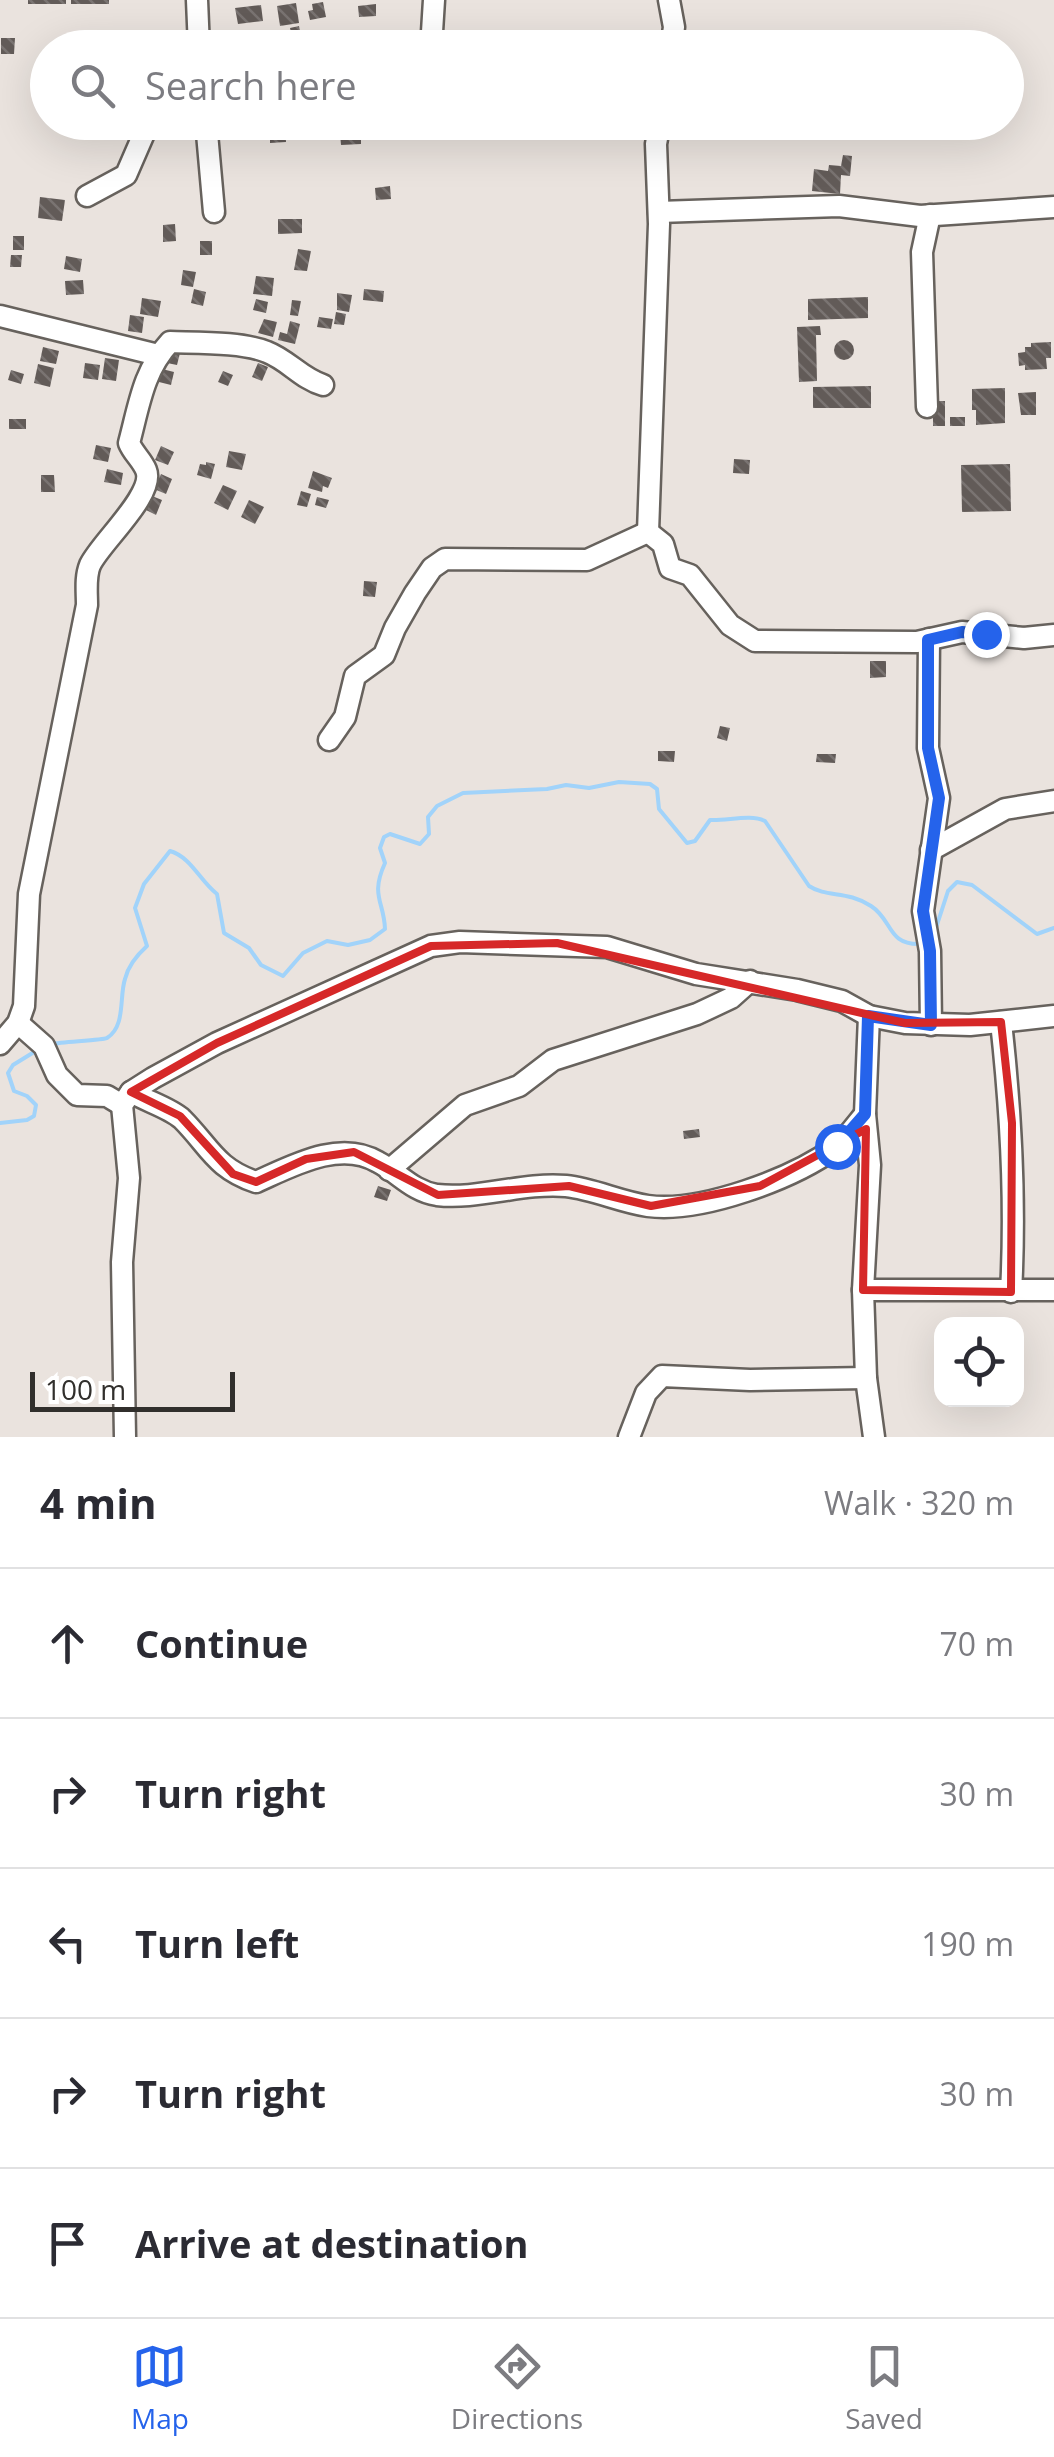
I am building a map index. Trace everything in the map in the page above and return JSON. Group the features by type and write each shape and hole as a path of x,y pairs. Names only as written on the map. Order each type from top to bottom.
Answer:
{"street":[{"path":"197,0 198,30"},
{"path":"432,30 434,0"},
{"path":"669,0 674,30"},
{"path":"87,196 126,175 142,140"},
{"path":"208,140 214,212"},
{"path":"648,532 659,212 657,140"},
{"path":"659,212 839,206 930,216 1054,207"},
{"path":"927,406 922,252 930,216"},
{"path":"0,316 158,354"},
{"path":"0,1044 18,1023 24,1006 29,894 86,605 87,570 98,549 124,520 147,479 146,469 129,443 140,396 158,354 170,342 265,350 293,366 310,382 322,385"},
{"path":"648,532 663,544 670,568 690,575 730,625 756,641 928,640 962,632 1024,638 1054,635"},
{"path":"329,740 345,717 356,676 384,655 394,628 415,593 432,568 444,559 587,560 648,532"},
{"path":"928,640 928,748 939,798 923,911 931,1025"},
{"path":"931,850 1005,809 1054,801"},
{"path":"127,1098 217,1043 431,946 479,942 607,947 696,974 750,981 842,1002 868,1016 931,1025 1054,1016"},
{"path":"389,1170 466,1105 520,1086 553,1060 697,1014 732,998 750,981"},
{"path":"868,1016 865,1114 870,1165 862,1290 866,1378 874,1437"},
{"path":"1001,1022 1012,1123 1014,1242 1010,1292"},
{"path":"18,1023 44,1046 57,1075 77,1095 127,1098 180,1116 201,1145 233,1174 256,1182 306,1160 354,1152 377,1161 414,1188 438,1195 524,1185 569,1186 652,1206 707,1202 760,1186 804,1166 837,1146 865,1114"},
{"path":"125,1437 122,1262 129,1178 127,1098"},
{"path":"862,1290 1054,1290"},
{"path":"629,1437 646,1393 662,1376 750,1380 866,1378"}],"highlighted area":[{"path":"557,943 905,1023 1001,1022 1012,1123 1011,1292 863,1290 866,1129 760,1186 651,1206 569,1186 438,1195 354,1152 306,1159 256,1182 233,1174 180,1116 131,1092 217,1043 431,946"}],"building":[{"path":"28,0 66,0 66,4 28,4"},
{"path":"71,0 109,0 109,4 71,4"},
{"path":"323,2 326,17 310,20 308,11 313,10 312,4"},
{"path":"296,3 299,23 280,26 277,6"},
{"path":"376,4 376,16 359,17 358,6"},
{"path":"261,5 263,21 238,24 235,8"},
{"path":"1,38 15,38 14,54 1,54"},
{"path":"341,140 361,140 361,144 341,145"},
{"path":"843,155 852,156 850,176 841,175 840,194 812,191 814,169 828,171 829,165 841,166"},
{"path":"390,186 391,199 376,200 375,188"},
{"path":"40,197 65,200 62,221 38,218"},
{"path":"278,219 302,219 302,233 278,234"},
{"path":"175,224 176,241 163,242 163,225"},
{"path":"13,236 24,236 24,250 13,250"},
{"path":"200,241 212,241 212,255 200,255"},
{"path":"298,249 311,251 307,271 294,270"},
{"path":"11,255 22,255 21,267 10,267"},
{"path":"66,256 82,259 80,272 64,269"},
{"path":"183,270 196,272 193,287 181,285"},
{"path":"256,276 274,278 272,296 253,294"},
{"path":"83,280 84,294 66,295 65,281"},
{"path":"194,289 206,292 203,306 191,303"},
{"path":"364,289 384,291 383,302 363,300"},
{"path":"337,293 352,295 349,312 337,310"},
{"path":"868,297 868,318 808,320 808,299"},
{"path":"142,298 161,301 158,317 140,314"},
{"path":"256,299 268,302 266,313 253,310"},
{"path":"292,300 301,301 298,316 290,315"},
{"path":"336,312 346,314 344,325 334,324"},
{"path":"130,315 144,317 142,333 128,331"},
{"path":"319,317 333,319 331,329 317,327"},
{"path":"264,319 277,322 273,337 258,333"},
{"path":"290,321 300,324 295,344 278,340 280,332 287,334"},
{"path":"820,326 821,335 816,335 817,381 799,382 797,327"},
{"path":"844,340 854,350 844,360 834,350"},
{"path":"1051,342 1047,369 1025,370 1025,365 1019,366 1018,353 1025,352 1025,347"},
{"path":"43,347 59,351 56,364 40,361"},
{"path":"164,350 180,353 177,365 162,362"},
{"path":"105,358 119,360 116,381 102,379"},
{"path":"85,363 100,365 98,380 83,378"},
{"path":"258,363 268,367 262,381 252,377"},
{"path":"38,364 54,368 50,387 34,383"},
{"path":"158,368 174,372 171,385 155,381"},
{"path":"11,370 24,374 21,384 8,380"},
{"path":"223,371 233,375 228,386 218,382"},
{"path":"871,386 871,408 813,408 813,387"},
{"path":"1005,388 1005,423 976,425 972,389"},
{"path":"1036,392 1036,415 1021,415 1018,393"},
{"path":"933,401 945,401 945,426 933,426"},
{"path":"950,417 965,417 965,426 950,426"},
{"path":"9,419 26,419 26,429 9,429"},
{"path":"96,445 111,448 108,462 93,459"},
{"path":"161,446 174,452 168,465 155,460"},
{"path":"229,451 246,454 242,470 226,467"},
{"path":"734,459 750,460 749,474 733,473"},
{"path":"200,464 215,464 211,479 197,475"},
{"path":"1010,464 1011,511 962,512 961,465"},
{"path":"107,469 123,473 121,485 104,482"},
{"path":"313,471 332,478 322,492 308,488"},
{"path":"161,474 172,479 166,494 154,489"},
{"path":"41,475 54,475 55,492 41,492"},
{"path":"223,485 237,491 228,510 214,503"},
{"path":"301,491 311,494 307,507 297,505"},
{"path":"152,496 162,500 156,515 146,510"},
{"path":"317,497 329,500 326,508 315,505"},
{"path":"249,500 264,507 255,524 241,517"},
{"path":"364,581 377,582 375,597 363,596"},
{"path":"870,661 886,661 886,677 870,678"},
{"path":"720,726 730,728 727,741 717,738"},
{"path":"658,751 675,751 674,762 658,761"},
{"path":"817,754 836,754 835,763 816,762"},
{"path":"699,1129 700,1137 684,1139 683,1131"},
{"path":"378,1186 391,1190 387,1201 374,1197"}],"waterway":[{"path":"52,1044 107,1038 113,1033 126,974 147,946 135,908 144,884 170,851 184,858 217,894 224,933 249,948 261,965 283,976 303,953 327,941 348,945 370,940 385,929 378,891 385,863 380,848 384,837 390,834 420,844 429,834 428,817 437,806 463,793 566,785 589,788 619,782 650,784 657,789 659,809 687,843 695,841 710,820 759,819 765,821 809,886 862,901 878,912 896,936 920,944"},
{"path":"935,931 948,891 957,882 972,885 1037,934 1054,928"},
{"path":"0,1123 34,1116 36,1105 14,1091 8,1073 13,1065 39,1049"}],"route":[{"path":"837,1146 865,1114 868,1016 931,1025 930,951 923,911 939,798 928,748 928,640 962,632 986,634"}]}
